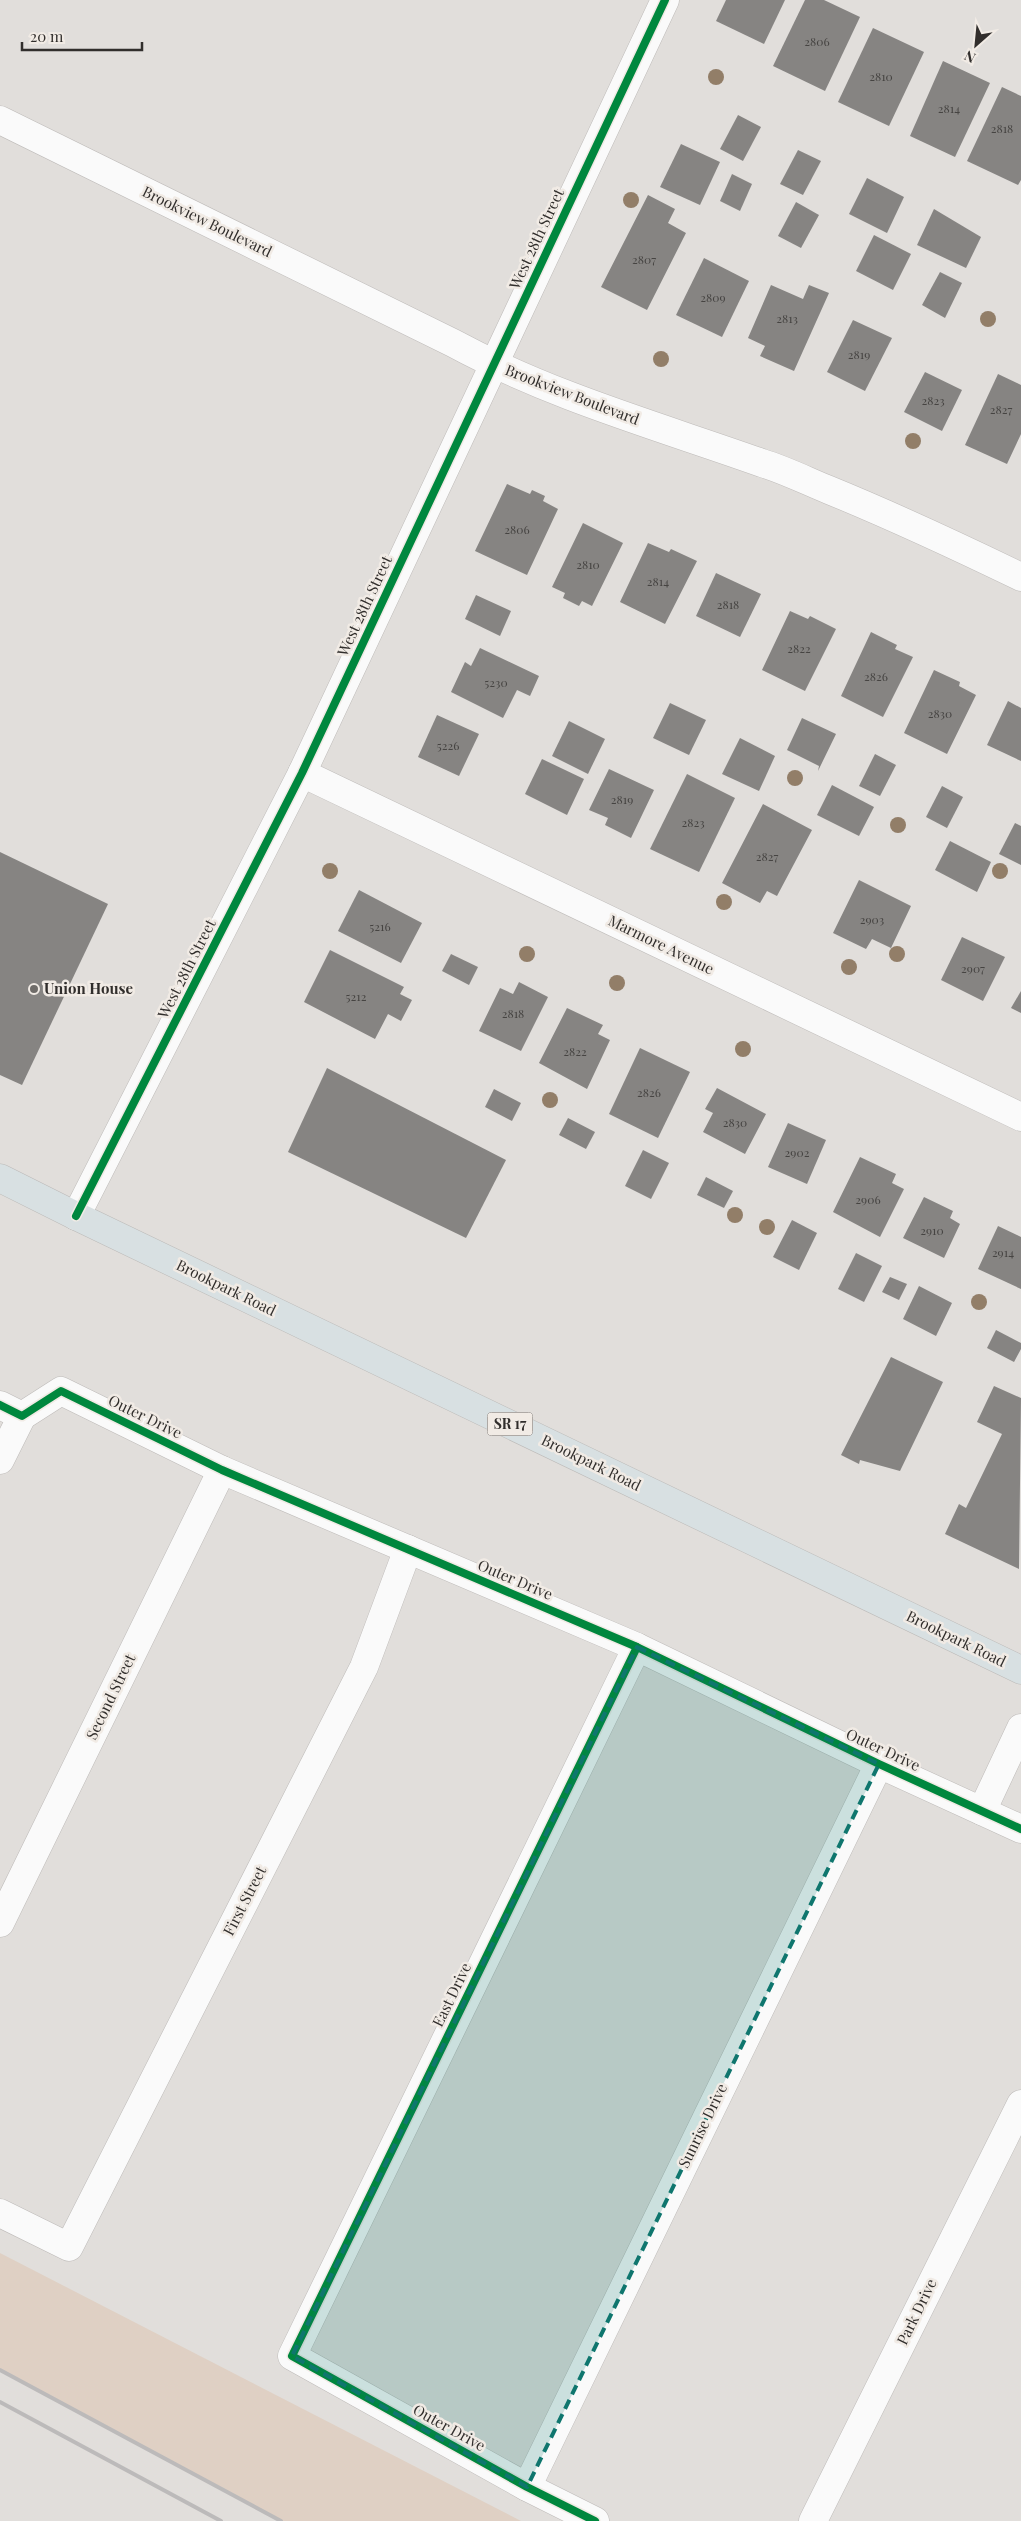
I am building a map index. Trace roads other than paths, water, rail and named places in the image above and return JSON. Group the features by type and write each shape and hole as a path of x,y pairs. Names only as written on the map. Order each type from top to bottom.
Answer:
{"main road":[{"name":"Brookpark Road","path":"0,1178 1021,1670"}],"street":[{"name":"West 28th Street","path":"76,1216 302,773 666,0"},
{"name":"Brookview Boulevard","path":"0,120 533,382 680,436 764,463 907,522 1021,578"},
{"name":"Marmore Avenue","path":"302,773 1021,1117"},
{"name":"Outer Drive","path":"11,1411 61,1391 222,1470 637,1647 879,1764 1021,1829"},
{"path":"0,1460 11,1411"},
{"name":"Second Street","path":"0,1923 222,1470"},
{"name":"First Street","path":"0,2213 69,2247 364,1667 408,1549"},
{"name":"East Drive","path":"292,2356 637,1647"},
{"path":"982,1811 1021,1728"},
{"name":"Sunrise Drive","path":"527,2487 879,1764"},
{"name":"Park Drive","path":"814,2521 1021,2104"},
{"name":"Outer Drive","path":"292,2356 527,2487 595,2521"}],"railway":[{"path":"0,2370 281,2521"},
{"path":"0,2402 221,2521"}],"place":[{"name":"Union House","path":"34,989"}]}
